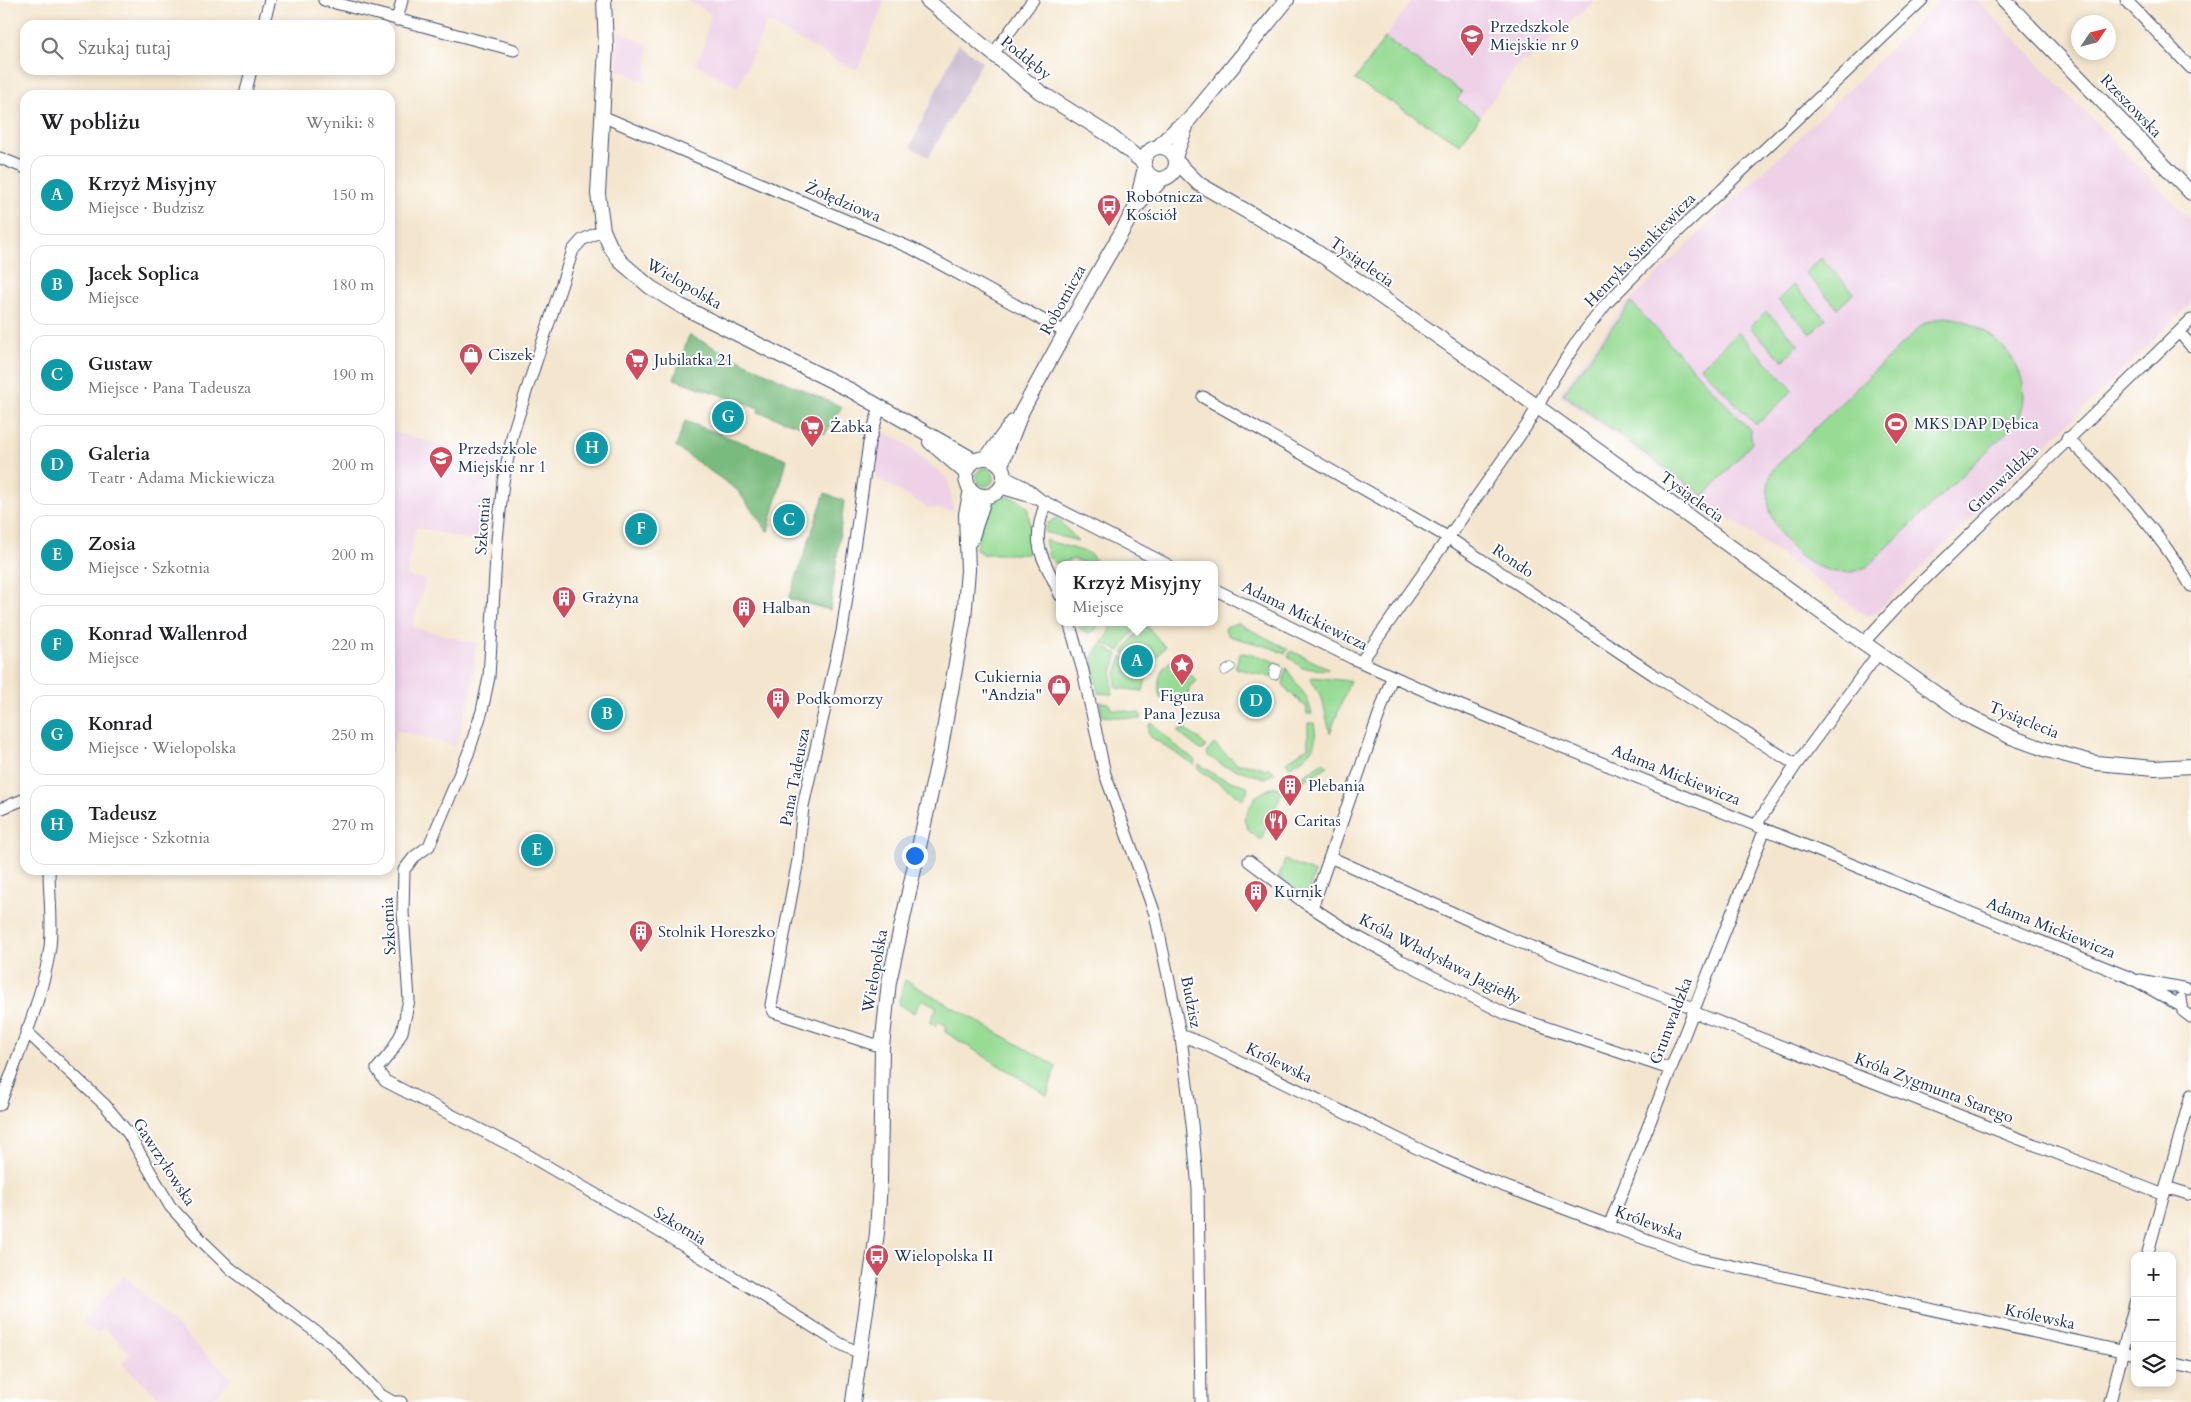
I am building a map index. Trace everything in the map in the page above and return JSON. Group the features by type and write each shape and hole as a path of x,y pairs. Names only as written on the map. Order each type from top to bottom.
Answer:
{"street":[{"path":"264,20 270,0"},
{"path":"324,0 514,50"},
{"path":"397,20 402,0"},
{"name":"Wielopolska","path":"604,0 606,47 598,194 603,230 610,246 620,261 650,287 681,306 880,407 916,430 966,473"},
{"name":"Poddęby","path":"927,0 1040,92 1149,157"},
{"path":"993,54 1033,0"},
{"path":"1149,157 1178,128 1188,121 1286,0"},
{"name":"Henryka Sienkiewicza","path":"1361,662 1527,425 1536,406 1578,340 1606,304 1669,240 1922,0"},
{"name":"Rzeszowska","path":"2004,0 2191,193"},
{"path":"2126,0 2191,68"},
{"path":"246,90 250,75"},
{"name":"Żołędziowa","path":"602,116 917,251 1065,332"},
{"path":"1149,157 1152,177 1164,179 1174,172 1176,159 1188,121"},
{"path":"1149,157 1169,149 1176,159"},
{"name":"Robotnicza","path":"1002,477 1022,411 1136,207 1149,157"},
{"path":"0,158 20,166"},
{"name":"Tysiąclecia","path":"1176,159 1199,184 1314,250 1536,406 1878,654 1965,714 2011,737 2046,750 2096,763 2155,768 2191,766"},
{"name":"Tysiąclecia","path":"1164,179 1199,184"},
{"name":"Robotnicza","path":"1136,207 1164,179"},
{"name":"Szkotnia","path":"603,230 582,240 573,250 514,433 503,482 497,540 489,677 482,711 468,754 429,846 424,852 414,857 404,870 403,912 409,1000 402,1032 392,1051 377,1070 385,1081 516,1148 678,1243 839,1343 853,1350 860,1351"},
{"name":"Grunwaldzka","path":"1864,643 1898,605 2191,320"},
{"path":"2179,332 2191,346"},
{"name":"Rondo","path":"1203,397 1449,538 1654,675 1796,765"},
{"name":"Pana Tadeusza","path":"880,407 869,443 842,632 803,806 798,860 771,1005 774,1012 882,1047"},
{"name":"Robotnicza","path":"981,459 1022,411"},
{"name":"Wielopolska","path":"916,430 981,459"},
{"path":"2068,438 2140,514 2176,561 2191,586"},
{"path":"1002,477 995,493 985,496 971,490 967,483 966,473 969,466 981,459 994,459 1002,477 1044,501 1160,561"},
{"name":"Wielopolska","path":"853,1402 877,1233 880,1180 882,1047 889,982 940,752 964,619 968,550 966,514 971,490"},
{"name":"Wielopolska","path":"968,550 985,496"},
{"path":"1044,501 1038,523 1039,547 1056,587"},
{"name":"Adama Mickiewicza","path":"1218,591 1392,677 2131,978 2181,1006"},
{"name":"Budzisz","path":"1070,626 1083,671 1105,774 1156,914 1181,1038 1198,1189 1201,1402"},
{"name":"Grunwaldzka","path":"1609,1226 1693,1010 1761,827 1796,765 1878,654"},
{"path":"1312,908 1392,677"},
{"path":"0,809 20,801"},
{"name":"Króla Zygmunta Starego","path":"1330,857 1498,934 2165,1191 2188,1194"},
{"name":"Króla Władysława Jagiełły","path":"1249,861 1312,908 1400,960 1506,1014 1670,1069"},
{"path":"0,1106 44,982 50,946 49,875"},
{"name":"Adama Mickiewicza","path":"2131,978 2189,988"},
{"path":"2189,988 2181,998 2181,1006 2190,1019"},
{"name":"Gawrzyłowska","path":"26,1031 105,1105 128,1133 170,1206 202,1241 231,1269 331,1343 382,1395 393,1402"},
{"name":"Królewska","path":"1181,1038 1186,1037 1204,1044 1433,1156 1488,1180 1696,1258 2131,1353"},
{"path":"2148,1252 2191,1095"},
{"path":"2110,1402 2131,1317"},
{"path":"2176,1364 2191,1368"},
{"path":"393,1402 401,1402"}],"shaded area":[{"path":"685,0 885,0 858,69 848,67 767,22 738,88 696,64 703,47 711,13"},
{"name":"Przedszkole Miejskie nr 9","path":"1412,0 1595,0 1527,62 1522,59 1480,117 1457,100 1461,92 1385,38"},
{"path":"1941,0 1977,0 2191,221 2191,303 1874,614 1866,616 1561,397 1560,392 1623,307"},
{"path":"619,31 648,45 646,82 618,69"},
{"path":"958,43 982,62 929,157 910,147"},
{"path":"395,432 496,459 482,543 416,527 406,576 426,579 412,627 476,643 471,692 456,746 397,730 395,737"},
{"path":"885,433 899,439 948,479 954,511 928,508 877,478 879,436"},
{"path":"124,1276 231,1378 211,1402 163,1402 122,1364 131,1353 103,1327 97,1334 82,1322"}],"green space":[{"path":"1385,38 1462,92 1457,100 1480,117 1460,144 1355,80"},
{"path":"1821,258 1854,293 1838,308 1805,273"},
{"path":"1793,285 1826,319 1811,334 1778,300"},
{"path":"1631,302 1750,430 1752,443 1704,496 1563,394"},
{"path":"1766,311 1799,345 1783,361 1750,327"},
{"name":"MKS DAP Dębica","path":"1944,317 1962,320 1979,328 1995,339 2008,353 2018,368 2023,386 2023,404 2017,422 1868,566 1848,572 1828,570 1809,561 1792,547 1778,530 1770,509 1768,488 1774,468 1923,324"},
{"path":"1738,332 1793,390 1756,425 1701,367"},
{"path":"689,335 781,380 842,407 825,434 758,412 759,408 674,379"},
{"path":"685,421 787,459 768,532 737,490 676,447"},
{"path":"985,468 991,471 994,477 991,483 985,486 979,483 976,477 979,471"},
{"path":"825,493 844,501 830,610 789,599"},
{"path":"1001,497 1016,499 1028,508 1032,547 1027,554 982,554 976,549 978,532 989,503"},
{"path":"1057,518 1078,541 1044,532 1048,523"},
{"path":"1045,540 1089,553 1096,561 1079,561 1074,559 1056,561 1055,563 1049,557"},
{"path":"1237,623 1288,649 1285,654 1272,648 1229,636 1225,630 1226,627"},
{"path":"1079,626 1097,626 1095,630 1089,633 1081,630"},
{"path":"1111,626 1140,626 1130,635 1120,651 1102,643 1109,634"},
{"path":"1147,626 1165,647 1150,665 1142,662 1139,657 1123,653 1135,635"},
{"path":"1100,645 1118,654 1112,673 1112,694 1098,693 1092,659"},
{"path":"1291,651 1328,669 1302,668 1288,656"},
{"path":"1240,653 1256,655 1281,664 1277,679 1235,668"},
{"path":"1122,656 1134,665 1148,669 1143,691 1116,688 1116,674"},
{"path":"1172,660 1179,661 1197,681 1189,687 1188,700 1160,698 1161,672"},
{"path":"1286,668 1307,698 1312,714 1307,714 1306,706 1300,703 1283,684"},
{"path":"1312,677 1350,681 1330,733 1322,698 1310,679"},
{"path":"1100,702 1109,703 1111,709 1139,713 1142,717 1140,719 1102,716"},
{"path":"1152,723 1177,747 1195,760 1194,765 1151,737 1148,733 1149,725"},
{"path":"1308,723 1314,723 1314,745 1302,759 1289,767 1286,762 1308,747"},
{"path":"1187,725 1185,730 1198,738 1206,746 1203,750 1200,750 1178,732 1179,730 1184,730"},
{"path":"1214,744 1237,764 1253,765 1267,769 1268,767 1275,773 1265,778 1224,766 1207,755"},
{"path":"1323,762 1328,766 1298,784 1296,780"},
{"path":"1199,764 1218,777 1247,786 1248,790 1243,799 1198,769"},
{"path":"1272,787 1277,787 1282,792 1261,840 1249,831 1244,819 1255,797"},
{"path":"1285,860 1315,873 1307,894 1301,894 1278,878"},
{"path":"905,980 1056,1066 1047,1095 945,1032 947,1026 938,1021 935,1026 930,1023 937,1007 922,999 914,1013 898,1004"}],"place":[{"name":"Przedszkole Miejskie nr 9","path":"1472,57"},
{"name":"Robotnicza Kościół","path":"1109,227"},
{"name":"Ciszek","path":"471,376"},
{"name":"Jubilatka 21","path":"637,381"},
{"name":"Konrad","path":"728,417"},
{"name":"MKS DAP Dębica","path":"1896,445"},
{"name":"Tadeusz","path":"592,448"},
{"name":"Żabka","path":"812,448"},
{"name":"Przedszkole Miejskie nr 1","path":"441,479"},
{"name":"Gustaw","path":"789,520"},
{"name":"Konrad Wallenrod","path":"641,529"},
{"name":"Grażyna","path":"564,619"},
{"name":"Halban","path":"744,629"},
{"name":"Krzyż Misyjny","path":"1137,661"},
{"name":"Figura Pana Jezusa","path":"1182,686"},
{"name":"Galeria","path":"1256,701"},
{"name":"Cukiernia \"Andzia\"","path":"1059,707"},
{"name":"Jacek Soplica","path":"607,714"},
{"name":"Podkomorzy","path":"778,720"},
{"name":"Plebania","path":"1290,807"},
{"name":"Caritas","path":"1276,842"},
{"name":"Zosia","path":"537,850"},
{"name":"Kurnik","path":"1256,913"},
{"name":"Stolnik Horeszko","path":"641,953"},
{"name":"Wielopolska II","path":"877,1277"}]}
